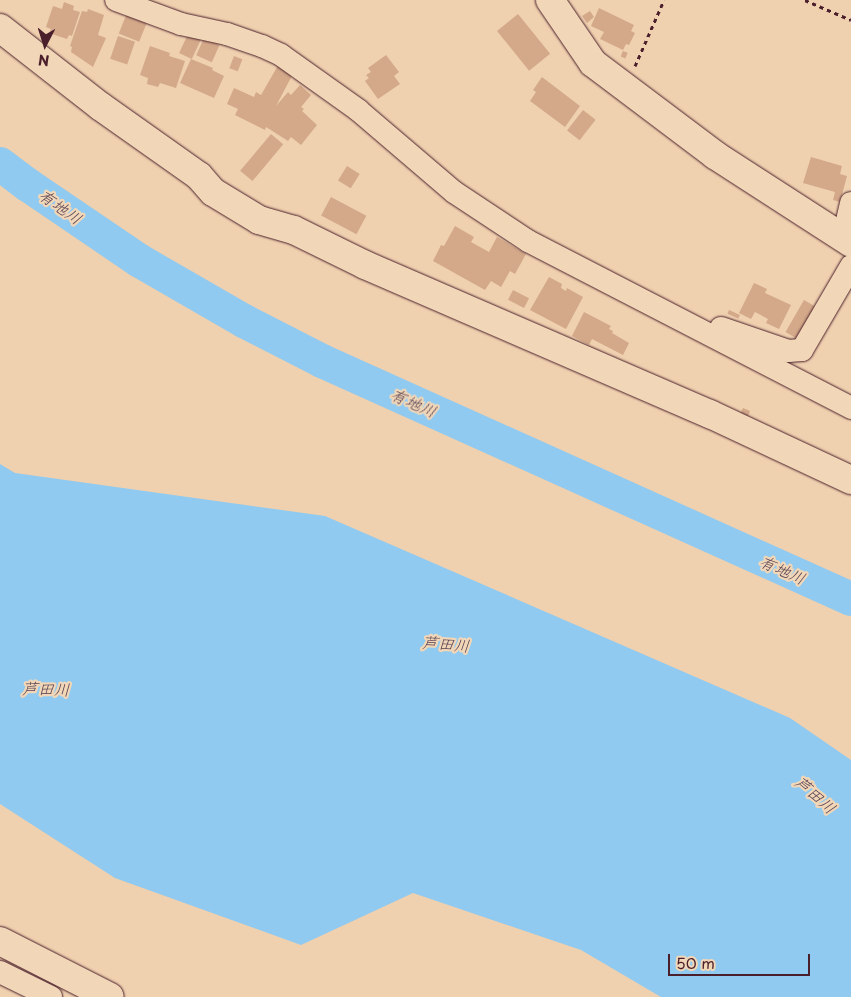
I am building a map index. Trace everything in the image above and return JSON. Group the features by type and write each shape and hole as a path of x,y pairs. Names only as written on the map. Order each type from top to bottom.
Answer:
{"street":[{"path":"116,0 148,5 181,24 227,34 254,43 280,55 358,110 454,192 520,236 851,408"},
{"path":"550,0 593,63 715,155 847,241 851,203"},
{"path":"0,28 100,106 199,176 213,192 259,220 294,230 365,265 710,414 851,480"},
{"path":"694,327 705,323 788,351 802,350 851,266"},
{"path":"0,941 110,997"},
{"path":"0,972 51,997"}],"path":[{"path":"626,87 664,0"},
{"path":"805,0 851,20"}],"water":[{"name":"芦田川","path":"0,464 15,473 325,516 790,718 851,760 851,997 661,997 581,950 413,893 301,945 115,878 0,804"}],"building":[{"path":"64,2 74,6 73,10 80,12 72,36 69,35 67,39 49,33 51,29 46,27 53,6 62,9"},
{"path":"599,8 634,25 631,31 635,33 629,45 626,44 623,50 600,39 604,32 591,26"},
{"path":"88,9 104,15 98,35 106,38 93,67 71,52 72,47 70,46 82,11 87,12"},
{"path":"590,11 594,17 587,23 582,16"},
{"path":"127,13 147,21 139,42 119,33"},
{"path":"518,14 550,54 529,71 497,31"},
{"path":"188,34 201,40 192,59 179,53"},
{"path":"118,36 135,42 127,65 110,59"},
{"path":"204,38 220,45 212,62 196,55"},
{"path":"150,46 170,53 169,56 185,61 176,88 160,83 158,87 147,84 148,78 140,75"},
{"path":"623,51 628,53 625,58 621,57"},
{"path":"386,55 399,72 394,76 400,84 378,99 365,81 369,78 366,75 371,72 368,68"},
{"path":"234,56 242,59 238,71 229,68"},
{"path":"191,59 213,68 212,70 224,76 214,98 180,83"},
{"path":"280,62 295,70 276,106 288,92 291,95 300,85 311,95 301,107 304,109 302,111 317,125 301,145 291,137 288,141 266,127 265,130 235,115 238,109 227,104 234,88 254,97 256,92 261,95"},
{"path":"542,77 580,106 565,127 530,101 536,92 533,90"},
{"path":"583,110 596,120 580,140 567,130"},
{"path":"271,134 283,144 252,181 240,171"},
{"path":"811,157 842,166 840,174 847,176 840,202 833,200 835,192 803,183"},
{"path":"347,166 360,174 351,188 338,180"},
{"path":"331,197 366,216 356,234 321,216"},
{"path":"455,226 474,237 471,242 489,252 497,237 526,254 515,274 510,271 501,287 491,281 485,290 433,261 441,245 444,246"},
{"path":"549,277 562,284 561,288 566,291 567,288 583,297 566,329 530,310"},
{"path":"754,283 767,289 765,293 791,305 779,329 766,323 768,319 755,312 751,319 739,313"},
{"path":"513,290 529,298 524,308 508,300"},
{"path":"804,300 818,308 799,340 786,332"},
{"path":"729,310 740,315 738,319 727,314"},
{"path":"584,312 611,326 609,329 613,331 612,333 629,343 623,355 592,339 589,345 572,336"},
{"path":"743,408 750,411 748,417 740,414"}],"waterway":[{"name":"有地川","path":"0,164 140,261 244,321 322,361 851,599"}]}
